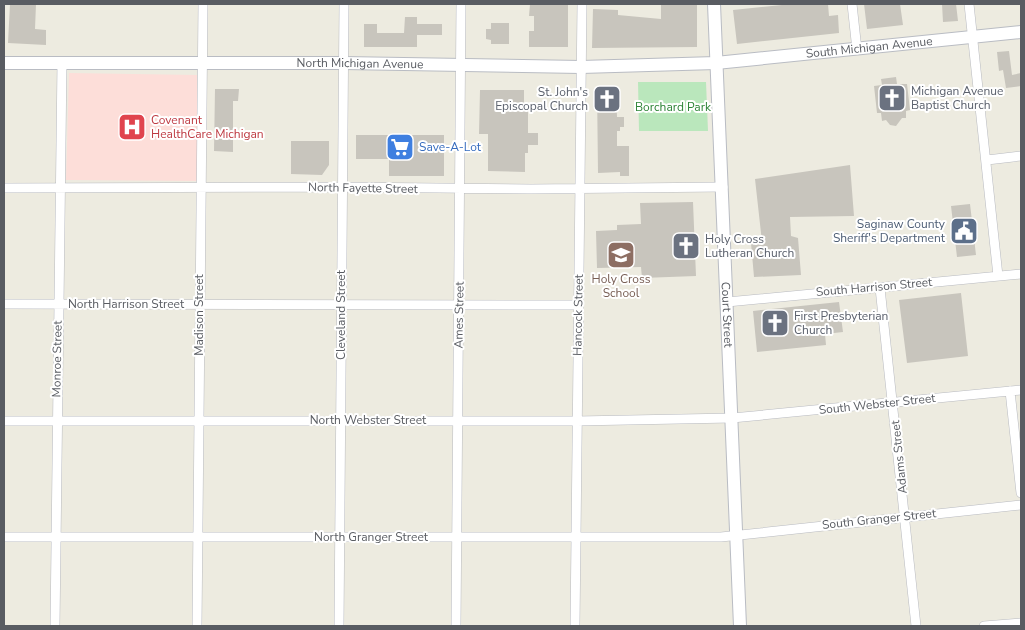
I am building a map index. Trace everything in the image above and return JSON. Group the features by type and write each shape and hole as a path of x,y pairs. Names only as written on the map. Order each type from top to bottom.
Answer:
{"main road":[{"name":"Court Street","path":"714,4 740,626"},
{"name":"South Michigan Avenue","path":"716,63 1021,32"},
{"name":"North Michigan Avenue","path":"4,63 343,63 581,67 716,63"}],"street":[{"name":"Madison Street","path":"197,626 203,4"},
{"name":"Cleveland Street","path":"338,626 344,4"},
{"name":"Ames Street","path":"456,626 461,4"},
{"name":"Hancock Street","path":"575,626 582,4"},
{"path":"852,4 857,50"},
{"path":"969,4 998,276"},
{"name":"Monroe Street","path":"55,626 57,537 56,421 62,62"},
{"path":"987,160 1021,156"},
{"name":"North Fayette Street","path":"4,188 342,187 580,189 723,187"},
{"name":"South Harrison Street","path":"727,302 853,288 880,288 1021,274"},
{"name":"Adams Street","path":"880,288 916,626"},
{"name":"North Harrison Street","path":"4,304 579,305"},
{"name":"South Webster Street","path":"732,418 1021,390"},
{"path":"1010,391 1021,493"},
{"name":"North Webster Street","path":"4,421 341,419 577,421 732,418"},
{"name":"South Granger Street","path":"737,533 1021,505"},
{"name":"North Granger Street","path":"4,538 339,536 721,537 737,533"},
{"path":"984,626 1021,623"}],"shaded area":[{"name":"Covenant HealthCare Michigan","path":"69,73 197,75 197,181 66,180"}],"green space":[{"name":"Borchard Park","path":"638,82 706,82 708,131 639,131"}],"building":[{"path":"10,4 36,4 35,29 46,30 46,45 8,43"},
{"path":"530,4 568,4 568,47 529,47 529,31 534,31 534,16 529,16"},
{"path":"661,4 697,4 697,47 592,48 593,9 618,10 618,15 661,19"},
{"path":"792,4 828,4 829,16 838,15 839,33 737,44 733,10"},
{"path":"864,4 900,4 903,25 867,29"},
{"path":"942,4 956,4 958,21 943,22"},
{"path":"405,17 417,17 417,24 442,24 442,35 417,35 417,47 364,47 364,24 377,24 377,33 404,33"},
{"path":"491,23 509,23 509,44 491,44 491,40 486,39 486,29 491,29"},
{"path":"1009,51 1012,75 1021,73 1021,86 1006,88 1003,70 999,71 997,52"},
{"name":"Michigan Avenue Baptist Church","path":"896,77 897,84 907,84 910,110 906,111 906,118 902,118 896,126 890,125 886,120 882,121 881,113 877,113 874,86 882,85 881,79"},
{"path":"597,87 616,87 617,117 624,117 624,127 620,127 620,131 617,131 617,146 629,146 629,176 620,176 620,172 598,173"},
{"path":"215,89 239,89 238,101 233,101 233,152 214,151"},
{"path":"480,90 524,90 524,106 528,106 528,133 538,133 538,145 528,145 528,153 525,153 525,172 488,171 488,134 479,134"},
{"name":"Save-A-Lot","path":"356,135 444,135 444,176 389,176 389,159 356,159"},
{"path":"291,141 329,141 329,165 322,175 291,174"},
{"path":"850,165 854,216 790,217 791,236 798,238 801,275 754,277 751,243 762,242 755,179"},
{"path":"693,202 696,276 642,278 641,267 597,268 596,231 617,230 617,225 641,224 640,203"},
{"name":"Saginaw County Sheriff's Department","path":"970,204 976,255 957,257 951,206"},
{"path":"961,293 968,356 907,363 899,300"},
{"path":"839,302 843,332 825,334 826,345 757,352 753,311"}],"place":[{"name":"Michigan Avenue Baptist Church","path":"892,98"},
{"name":"St. John's Episcopal Church","path":"607,99"},
{"name":"Covenant HealthCare Michigan","path":"132,127"},
{"name":"Save-A-Lot","path":"400,147"},
{"name":"Saginaw County Sheriff's Department","path":"964,231"},
{"name":"Holy Cross Lutheran Church","path":"686,246"},
{"name":"Holy Cross School","path":"621,255"},
{"name":"First Presbyterian Church","path":"775,323"}]}
